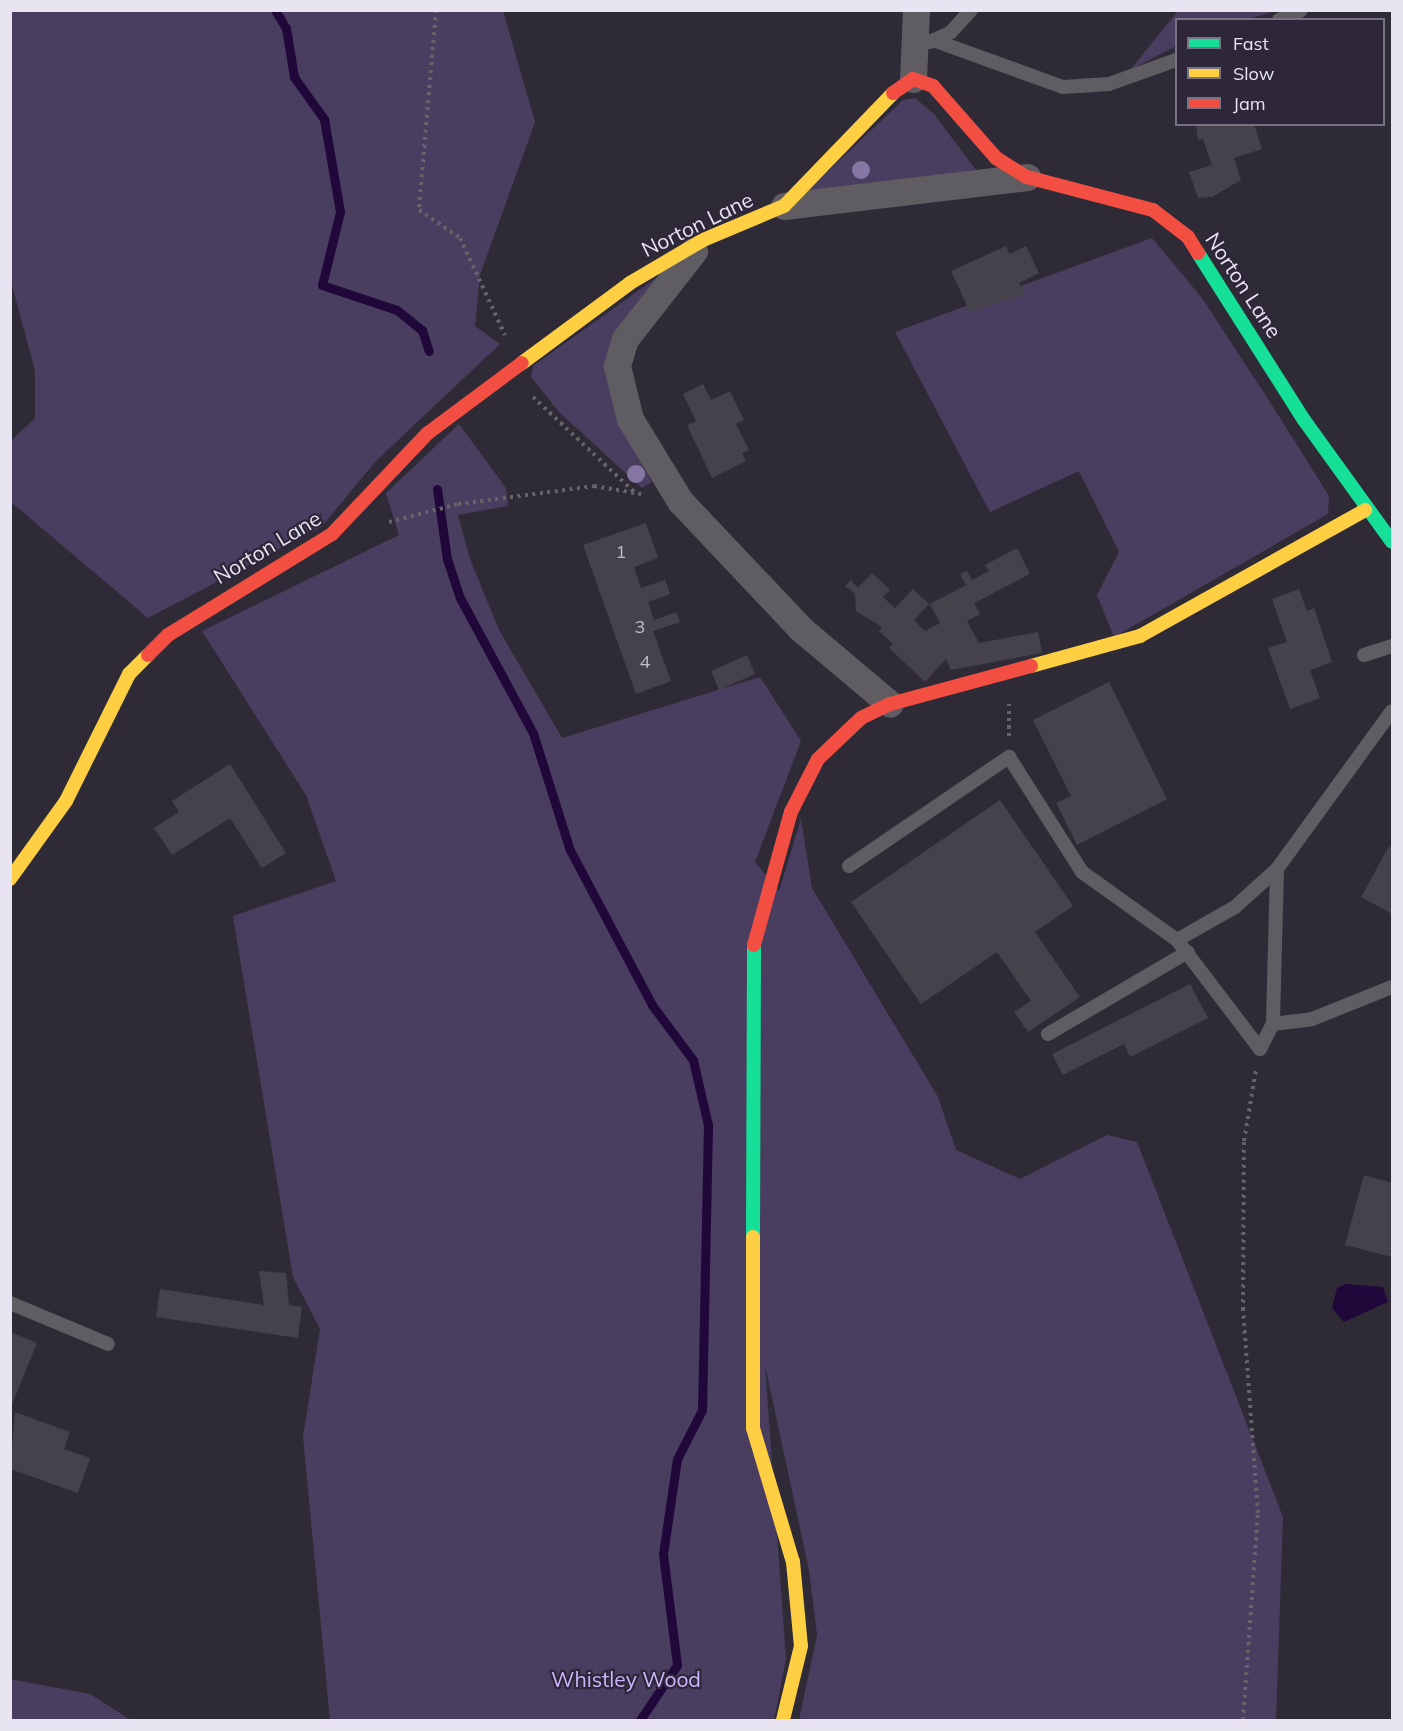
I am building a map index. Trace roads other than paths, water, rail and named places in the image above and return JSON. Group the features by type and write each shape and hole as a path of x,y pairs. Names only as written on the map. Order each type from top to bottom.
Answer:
{"street":[{"path":"913,79 924,45 916,10"},
{"name":"Norton Lane","path":"10,879 66,801 129,674 168,635 217,601 332,534 428,433 522,358 630,283 703,240 784,206 897,89 913,79 933,86 996,158 1027,177 1103,193 1153,210 1188,237 1365,510 1392,542"},
{"path":"784,206 1027,177"},
{"path":"703,240 625,339 617,366 630,420 680,501 801,629 890,704"},
{"path":"783,1720 801,1646 793,1562 753,1428 754,939 791,812 818,759 861,718 890,704 1140,636 1365,510"}],"lane":[{"path":"924,45 951,32 970,10"},
{"path":"1283,18 1301,10"},
{"path":"924,45 1062,87 1109,84 1175,60"},
{"path":"1364,655 1392,646"},
{"path":"1177,940 1234,907 1277,869 1392,711"},
{"path":"849,866 1009,757 1082,872 1177,940 1260,1049 1273,1024 1277,869"},
{"path":"1048,1034 1188,952"},
{"path":"1273,1024 1312,1019 1392,987"},
{"path":"10,1303 108,1344"}],"waterway":[{"path":"275,10 286,28 294,77 324,119 340,212 322,285 397,310 422,330 429,351"},
{"path":"437,489 447,559 460,598 533,733 570,850 652,1005 693,1060 708,1125 702,1410 677,1459 663,1554 677,1665 640,1720"}],"park label":[{"name":"Whistley Wood","path":"626,1679"}]}
